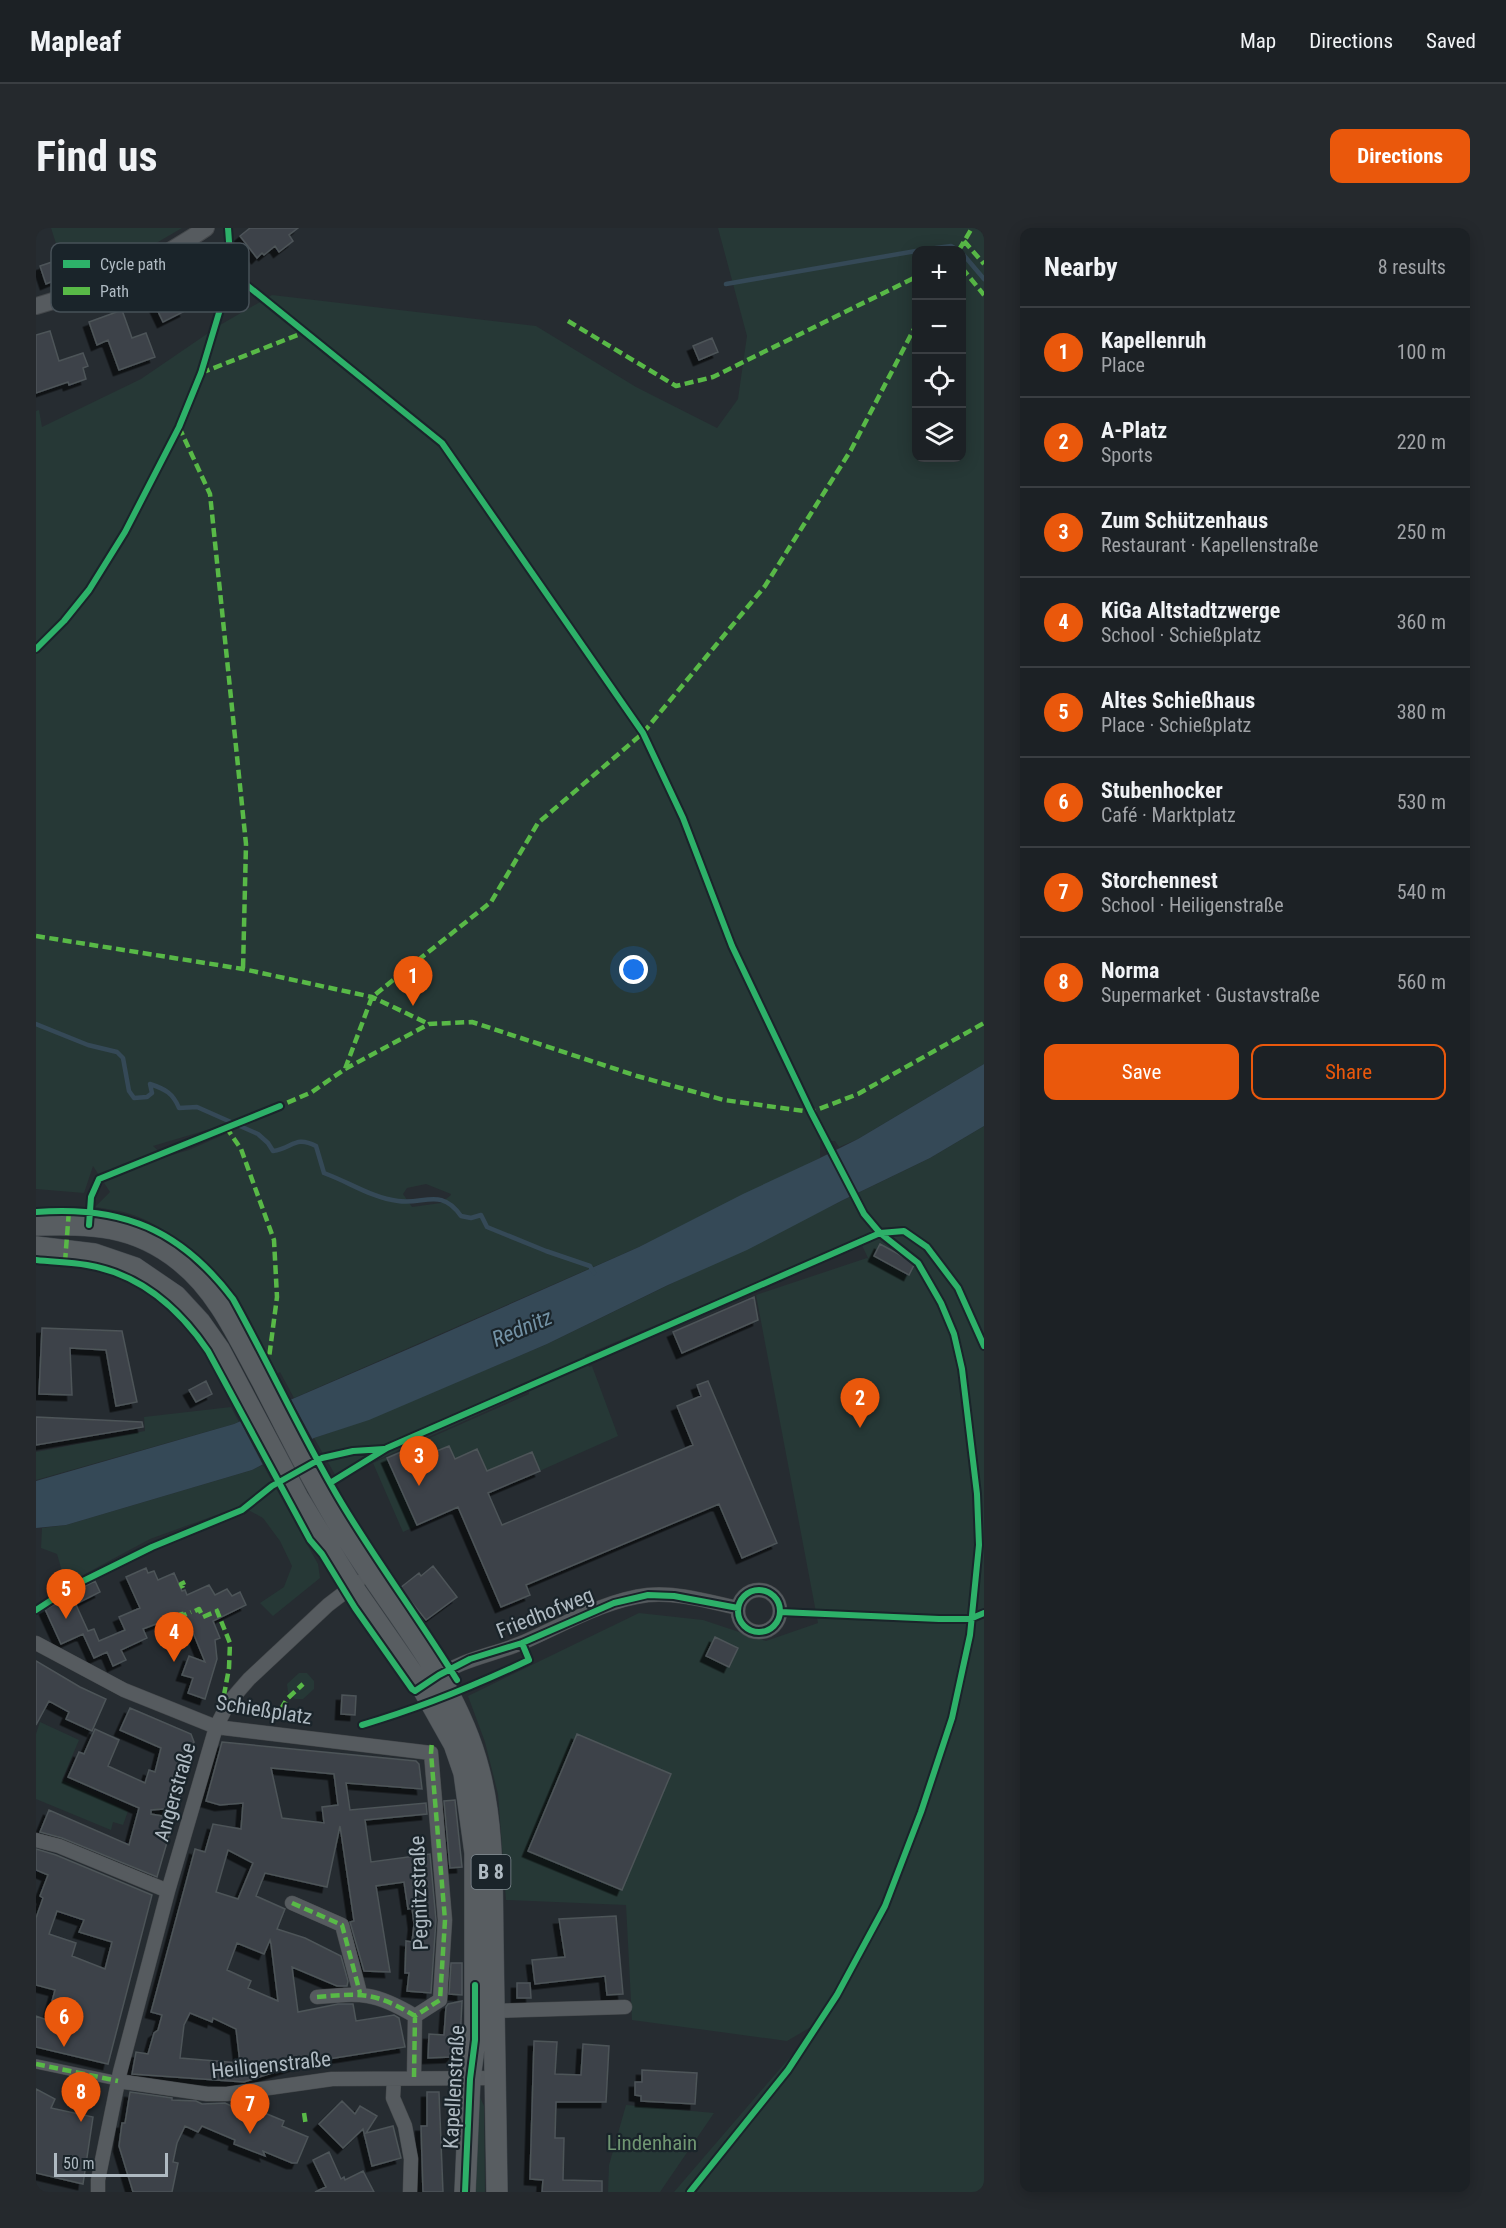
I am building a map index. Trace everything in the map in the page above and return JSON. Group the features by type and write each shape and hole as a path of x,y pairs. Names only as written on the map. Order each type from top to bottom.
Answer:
{"main road":[{"name":"Kapellenstraße","path":"36,1225 110,1227 136,1235 167,1251 194,1274 215,1298 318,1488 370,1572 430,1681"},
{"name":"Kapellenstraße","path":"36,1247 84,1252 107,1257 135,1268 176,1296 200,1322 219,1349 298,1498 352,1586 430,1681 468,1734 480,1772 487,1810 492,1883 485,2010 497,2078 497,2192"},
{"name":"Kapellenstraße","path":"465,2192 470,2079 475,2040 485,2010"}],"street":[{"path":"183,243 206,228"},
{"path":"36,306 51,301"},
{"name":"Angerstraße","path":"98,2192 98,2180 118,2081 168,1891 216,1727 229,1702 249,1679 328,1605 370,1572"},
{"name":"Friedhofweg","path":"430,1681 471,1659 522,1643 614,1603 648,1595 674,1596 738,1608"},
{"name":"Schießplatz","path":"36,1643 124,1690 216,1727 431,1753"},
{"name":"Pegnitzstraße","path":"415,2016 440,2000 445,1920 431,1753"},
{"path":"36,1840 59,1846 168,1891"},
{"path":"292,1903 342,1925 360,1993"},
{"path":"317,1997 360,1993 391,2002 415,2016 414,2077"},
{"name":"Kapellenstraße","path":"485,2010 624,2007"},
{"path":"36,2064 118,2081"},
{"name":"Heiligenstraße","path":"118,2081 207,2094 227,2094 332,2079 414,2077 470,2079"},
{"name":"Kapellenstraße","path":"470,2079 497,2078"},
{"path":"394,2079 393,2098 405,2126 411,2159 411,2192"}],"green space":[{"path":"51,228 182,228 156,243 56,243"},
{"path":"718,228 984,228 984,1064 858,1139 839,1147 835,1141 820,1142 820,1158 639,1247 294,1398 280,1372 276,1374 232,1296 204,1262 187,1247 149,1222 123,1212 95,1207 110,1192 93,1166 84,1193 36,1189 36,411 39,410 42,427 141,379 220,325 243,312 249,312 249,308 272,295 536,326 636,387 717,428 738,399 747,336","holes":["248,1115 255,1121 189,1150 165,1157 153,1146 227,1124","426,1184 451,1194 441,1203 412,1207 403,1194 407,1188"]},
{"path":"984,1126 984,2192 674,2192 797,2049 811,2027 787,2041 632,2020 626,1905 506,1900 498,1794 485,1742 468,1696 639,1613 703,1620 766,1641 818,1623 756,1295 867,1258 872,1261 868,1258 859,1239 585,1355 589,1367 592,1366 618,1436 403,1532 373,1463 529,1394 529,1392 337,1478 314,1438 369,1419 547,1344 930,1158"},
{"path":"231,1407 239,1422 36,1480 36,1452 145,1431 144,1417"},
{"path":"263,1465 318,1564 320,1578 273,1616 260,1603 284,1587 292,1566 280,1541 263,1518 241,1506 150,1539 83,1575 65,1581 57,1554 41,1548 42,1528 66,1525"},
{"path":"299,1673 307,1673 314,1681 314,1689 303,1699 295,1699 288,1692 287,1684"},
{"path":"40,1722 79,1740 62,1780 128,1811 123,1825 113,1822 111,1830 36,1799 36,1734"},
{"path":"480,2097 484,2106 485,2192 476,2192 477,2123"},
{"name":"Lindenhain","path":"626,2105 714,2113 660,2192 608,2192 609,2165"}],"water":[{"name":"Rednitz","path":"984,1064 984,1126 930,1158 747,1250 668,1285 547,1344 369,1420 314,1438 252,1470 66,1525 36,1528 36,1481 234,1424 420,1344 639,1247 820,1158 858,1139"}],"pier":[{"path":"289,1396 314,1442 264,1467 239,1419"}],"building":[{"path":"250,228 298,228 289,235 293,241 279,252 275,246 257,258 249,248 249,243 245,243 240,236"},
{"path":"51,262 51,282 46,284 40,266"},
{"path":"123,312 132,338 146,333 155,357 119,370 108,340 97,345 89,322"},
{"path":"158,312 183,312 163,322"},
{"path":"50,331 59,361 83,353 88,366 83,368 86,379 69,385 68,382 36,393 36,335"},
{"path":"712,338 718,352 699,360 693,346"},
{"path":"880,1244 915,1263 909,1275 874,1256"},
{"path":"754,1297 758,1320 682,1353 673,1332"},
{"path":"42,1328 122,1331 137,1402 116,1406 106,1350 70,1348 72,1395 39,1394"},
{"path":"206,1381 212,1394 196,1402 189,1390"},
{"path":"708,1381 777,1543 742,1558 719,1504 526,1585 530,1595 501,1607 458,1507 417,1525 387,1458 422,1443 427,1455 449,1446 455,1459 477,1449 487,1471 532,1452 540,1471 488,1493 502,1525 693,1445 677,1406 701,1396 697,1385"},
{"path":"36,1417 142,1422 143,1427 36,1445"},
{"path":"433,1566 457,1597 426,1620 400,1588 419,1573 421,1576"},
{"path":"146,1568 148,1573 154,1571 158,1580 174,1573 182,1591 185,1590 187,1595 209,1585 215,1595 227,1589 232,1596 240,1592 246,1605 213,1621 220,1638 215,1640 217,1659 205,1699 188,1693 193,1678 182,1675 189,1656 205,1662 185,1613 143,1629 147,1638 121,1650 126,1660 113,1666 107,1652 94,1658 83,1634 61,1644 45,1609 72,1596 88,1631 94,1629 99,1641 125,1630 119,1617 140,1608 126,1577"},
{"path":"95,1581 100,1592 76,1604 71,1593"},
{"path":"715,1637 738,1648 729,1667 706,1656"},
{"path":"36,1661 80,1687 106,1699 92,1731 66,1719 69,1712 49,1701 36,1725"},
{"path":"342,1695 356,1696 355,1715 341,1714"},
{"path":"130,1708 191,1734 194,1742 177,1808 151,1810 151,1814 174,1818 157,1877 62,1838 40,1832 49,1810 129,1845 139,1808 68,1777 79,1752 84,1754 95,1729 119,1740 108,1766 145,1783 149,1770 155,1772 161,1748 120,1730"},
{"path":"577,1734 671,1774 622,1890 528,1851"},
{"path":"222,1742 416,1761 419,1764 422,1789 346,1783 350,1810 426,1803 427,1814 365,1820 371,1862 430,1854 436,1920 431,1993 407,1991 409,1973 405,1973 406,1941 412,1942 414,1924 412,1908 408,1909 404,1882 376,1886 390,1972 364,1971 350,1922 354,1921 340,1826 327,1887 265,1873 256,1896 285,1909 277,1929 305,1938 341,1956 348,1981 347,1986 337,1986 292,1967 298,2012 338,2004 353,2004 356,2021 394,2015 399,2018 405,2047 303,2063 244,2082 132,2074 136,2052 148,2054 154,2033 158,2030 162,2015 151,2012 195,1849 205,1852 213,1824 241,1829 243,1803 220,1805 206,1801","holes":["271,1768 334,1774 338,1805 322,1807 324,1823 282,1818","228,1850 253,1863 238,1899 216,1892","270,1940 278,2001 248,1988 251,1981 227,1970 237,1943 264,1954","190,2013 212,2022 213,2018 236,2029 240,2063 180,2058 184,2025"]},
{"path":"455,1800 462,1867 450,1868 444,1801"},
{"path":"36,1849 152,1895 108,2064 36,2047 36,2016 47,2020 55,1990 36,1985 36,1918 43,1898 40,1896 48,1875 36,1870","holes":["57,1911 84,1920 79,1932 112,1942 105,1969 72,1956 76,1943 49,1934"]},
{"path":"616,1916 623,1994 607,1995 605,1976 535,1984 532,1960 565,1957 559,1919"},
{"path":"451,1963 462,1963 462,1995 449,1994"},
{"path":"517,1983 530,1983 531,1998 517,1998"},
{"path":"462,2001 460,2042 457,2050 451,2057 428,2058 429,2034 444,2035 446,2007 448,2004"},
{"path":"534,2041 557,2042 555,2074 581,2075 583,2044 609,2046 606,2102 556,2102 555,2138 564,2138 563,2180 602,2181 602,2192 542,2192 543,2180 530,2179"},
{"path":"642,2070 697,2073 695,2104 641,2101 641,2096 635,2095 635,2082 642,2082"},
{"path":"36,2089 55,2099 51,2108 93,2117 83,2184 36,2173"},
{"path":"130,2092 172,2098 172,2100 196,2101 202,2104 225,2103 247,2113 250,2107 284,2121 282,2126 308,2137 297,2163 292,2163 263,2151 265,2156 234,2144 235,2140 202,2126 198,2132 185,2126 177,2143 173,2162 178,2163 172,2192 133,2192 119,2146"},
{"path":"427,2092 439,2092 443,2192 423,2192 421,2126 427,2126"},
{"path":"342,2101 355,2114 360,2106 377,2116 366,2133 393,2126 401,2158 372,2166 363,2129 343,2148 319,2124"},
{"path":"329,2152 341,2179 344,2177 345,2180 363,2171 374,2192 315,2192 326,2187 313,2160"}],"waterway":[{"path":"726,284 912,252"},
{"path":"966,258 984,279"},
{"path":"36,1024 88,1045 117,1052 123,1058 129,1091 134,1098 147,1097 152,1093 150,1084 168,1092 179,1108 197,1107 258,1134 273,1151 298,1142 309,1143 316,1146 324,1173 388,1199 407,1202 432,1199 446,1202 454,1207 461,1216 471,1218 481,1215 487,1227 590,1266 594,1273"}],"marked path":[{"path":"961,246 972,228"},
{"path":"964,241 984,264"},
{"path":"966,273 984,295"},
{"path":"568,321 676,386 713,377 912,279"},
{"path":"201,373 305,332"},
{"path":"275,1108 312,1092 345,1069 372,997 491,902 538,823 643,733 765,586 851,450 912,333"},
{"path":"179,427 210,494 246,844 243,969"},
{"path":"36,936 243,969 372,997 429,1024"},
{"path":"345,1069 429,1024 472,1022 637,1076 724,1100 811,1112 858,1094 984,1023"},
{"path":"226,1127 241,1149 274,1240 277,1297 269,1358 265,1361"},
{"path":"65,1262 69,1210"},
{"path":"183,1588 181,1584 187,1581"},
{"path":"195,1611 199,1609 203,1617 217,1611"},
{"path":"219,1610 217,1611 230,1643 229,1668 224,1695 229,1702"},
{"path":"181,1612 182,1616 191,1612"},
{"path":"281,1709 287,1699 303,1684"},
{"path":"414,2077 415,2016 440,2000 445,1920 431,1753 432,1741"},
{"path":"292,1903 342,1925 360,1993"},
{"path":"317,1997 368,1996 389,2002 415,2016"},
{"path":"36,2064 118,2081"},
{"path":"304,2113 306,2126"}],"cycle path":[{"path":"228,228 229,243"},
{"path":"249,287 442,443 643,733 683,818 732,946 811,1112 864,1214 880,1233 918,1263 941,1303 954,1334 962,1369 977,1494 979,1545 970,1635 952,1718 921,1812 885,1906 837,1995 788,2070 690,2192"},
{"path":"36,649 64,621 89,590 125,532 179,427 201,373 219,312"},
{"path":"89,1225 91,1197 99,1179 280,1106"},
{"path":"36,1212 96,1213 122,1218 170,1239 192,1255 213,1275 233,1299 338,1497 457,1680"},
{"path":"330,1483 387,1448 880,1233 904,1231 927,1247 958,1288 984,1346"},
{"path":"36,1260 87,1265 124,1276 141,1285 171,1307 197,1335 208,1351 310,1540 322,1554 355,1608 415,1691 470,1659 522,1643 614,1603 648,1595 674,1596 738,1608"},
{"path":"36,1610 73,1586 152,1547 242,1510 272,1486 322,1458 353,1451 384,1449"},
{"path":"759,1590 774,1596 780,1611 774,1626 759,1632 744,1626 738,1611 744,1596 759,1590"},
{"path":"780,1612 939,1619 970,1619 984,1613"},
{"path":"362,1725 447,1696 529,1660 522,1643"},
{"path":"465,2192 470,2079 475,2040 475,1985"}],"place":[{"name":"Kapellenruh","path":"413,1006"},
{"name":"A-Platz","path":"860,1428"},
{"name":"Zum Schützenhaus","path":"419,1486"},
{"name":"Altes Schießhaus","path":"66,1619"},
{"name":"KiGa Altstadtzwerge","path":"174,1662"},
{"name":"Stubenhocker","path":"64,2047"},
{"name":"Norma","path":"81,2122"},
{"name":"Storchennest","path":"250,2134"}]}
